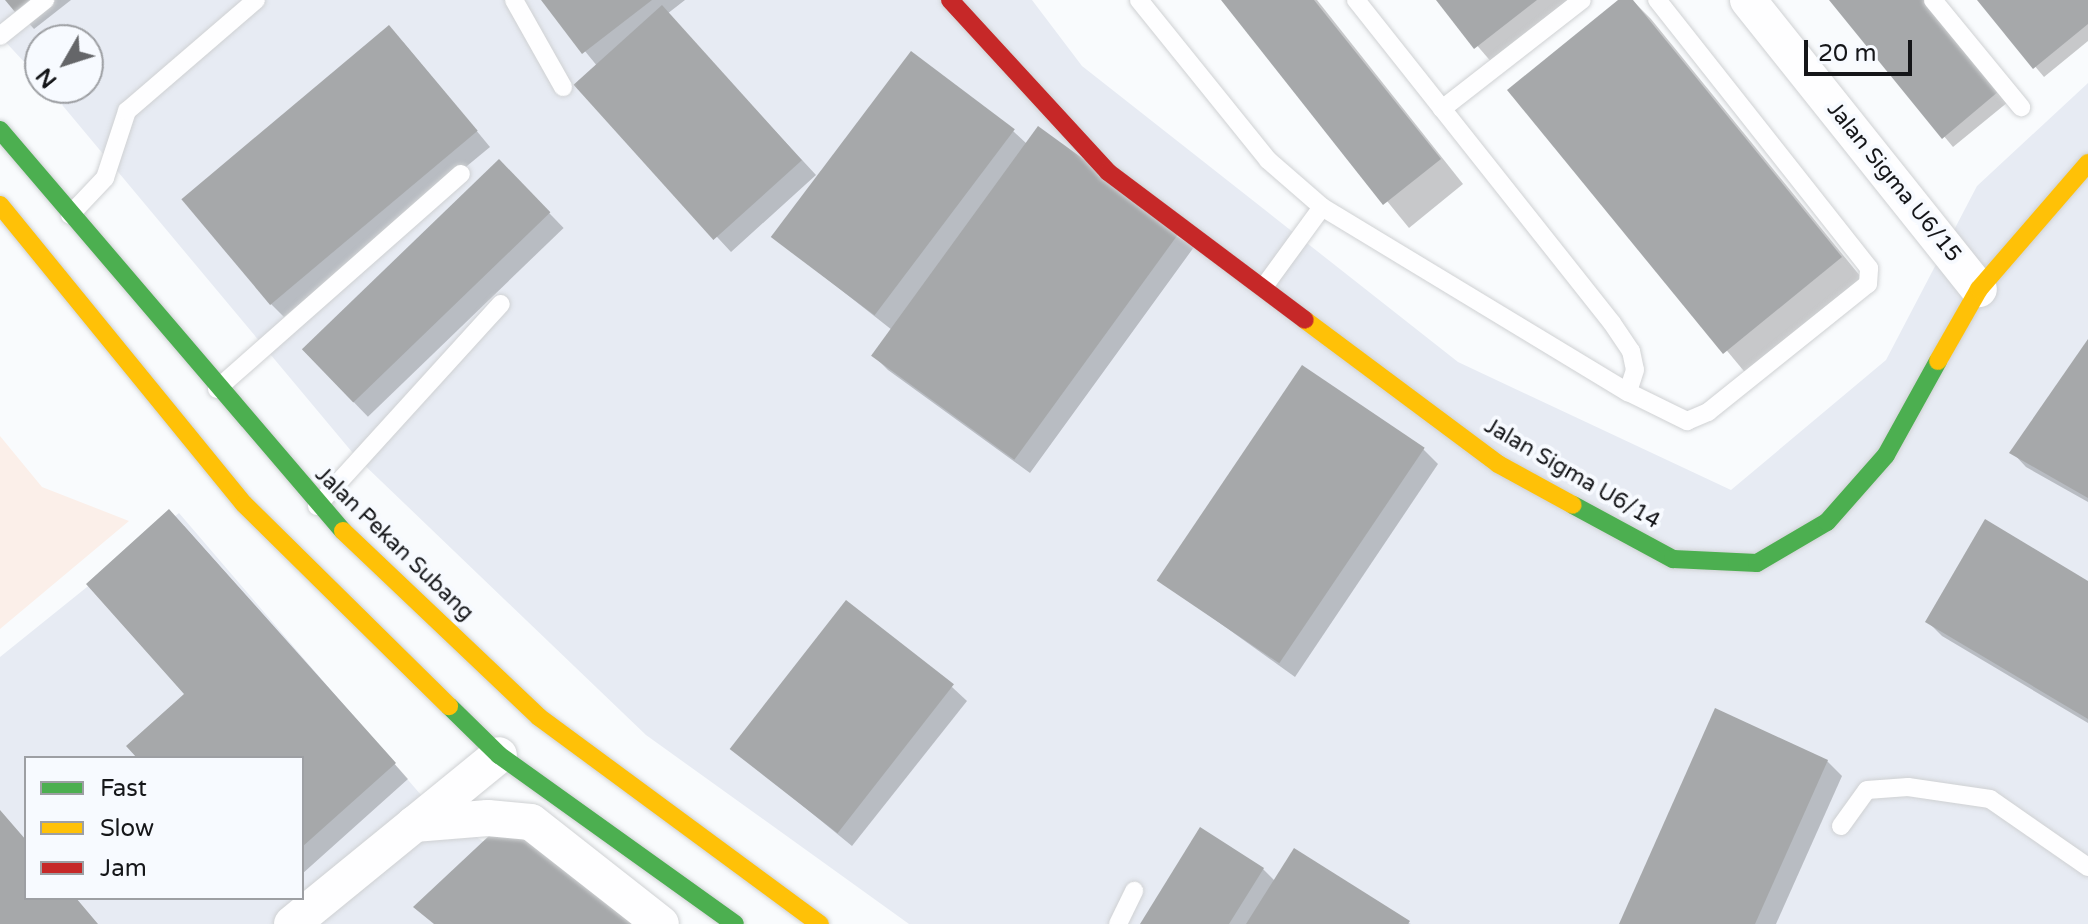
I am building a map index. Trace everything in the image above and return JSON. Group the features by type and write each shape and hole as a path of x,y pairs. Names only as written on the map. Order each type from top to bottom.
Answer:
{"main road":[{"name":"Jalan Sigma U6/14","path":"950,0 1108,172 1498,464 1673,559 1757,563 1827,522 1886,455 1979,289 2088,163"},
{"name":"Jalan Pekan Subang","path":"0,130 216,390 317,506 539,717 820,924"},
{"path":"2,211 244,504 499,755 735,924"}],"street":[{"name":"Jalan Sigma U6/15","path":"1748,0 1979,289"},
{"path":"292,924 499,755"},
{"path":"414,824 476,818 531,822 661,924"}],"lane":[{"path":"2,32 45,0"},
{"path":"70,215 105,178 127,111 256,0"},
{"path":"514,0 563,87"},
{"path":"1139,0 1268,160 1322,207 1628,392 1687,421 1708,412 1868,284 1869,268 1861,252 1657,0"},
{"path":"1356,0 1631,351 1635,370 1628,392"},
{"path":"1442,109 1582,0"},
{"path":"1933,0 2021,107"},
{"path":"216,390 461,174"},
{"path":"1263,288 1322,207"},
{"path":"317,506 501,304"},
{"path":"1841,826 1867,790 1908,787 1990,799 2088,867"},
{"path":"1118,924 1134,891"}],"shaded area":[{"path":"0,0 1032,0 1082,66 1458,362 1731,490 1886,360 1977,186 2088,83 2088,924 909,924 646,735 357,458 61,104 104,104 104,24 24,24 24,62 0,36"},
{"path":"0,436 42,487 129,521 0,629"},
{"path":"179,513 433,809 611,924 0,924 0,657"}],"building":[{"path":"5,0 29,0 15,12"},
{"path":"541,0 652,0 582,54"},
{"path":"1221,0 1314,0 1441,159 1383,205"},
{"path":"1436,0 1537,0 1474,49"},
{"path":"1618,0 1633,0 1842,257 1723,354 1507,90"},
{"path":"1829,0 1925,0 1999,91 1942,139"},
{"path":"1977,0 2088,0 2088,24 2033,69"},
{"path":"662,5 802,160 713,240 574,85"},
{"path":"389,25 478,131 270,305 181,199"},
{"path":"911,51 1015,129 875,315 771,237"},
{"path":"1038,126 1181,230 1014,460 871,356"},
{"path":"499,159 550,212 353,403 302,349"},
{"path":"2088,339 2088,498 2009,453"},
{"path":"1302,365 1425,448 1279,663 1157,581"},
{"path":"169,509 396,763 304,845 304,756 135,756 126,746 184,694 86,584"},
{"path":"1985,519 2088,581 2088,719 1925,622"},
{"path":"846,600 954,684 838,833 730,749"},
{"path":"1715,708 1828,760 1755,924 1619,924"},
{"path":"0,810 24,838 24,900 78,900 98,924 0,924"},
{"path":"1200,827 1264,868 1229,924 1140,924"},
{"path":"491,834 533,838 649,924 434,924 413,907"},
{"path":"1294,848 1410,921 1408,924 1246,924"}],"traffic: fast":[{"path":"0,130 343,531"},
{"path":"1573,505 1673,559 1757,563 1827,522 1886,455 1938,361"},
{"path":"449,706 499,755 735,924"}],"traffic: slow":[{"path":"1938,361 1979,289 2088,163"},
{"path":"0,205 244,504 449,706"},
{"path":"1305,320 1498,464 1573,505"},
{"path":"343,531 539,717 820,924"}],"traffic: jam":[{"path":"950,0 1108,172 1305,320"}]}
